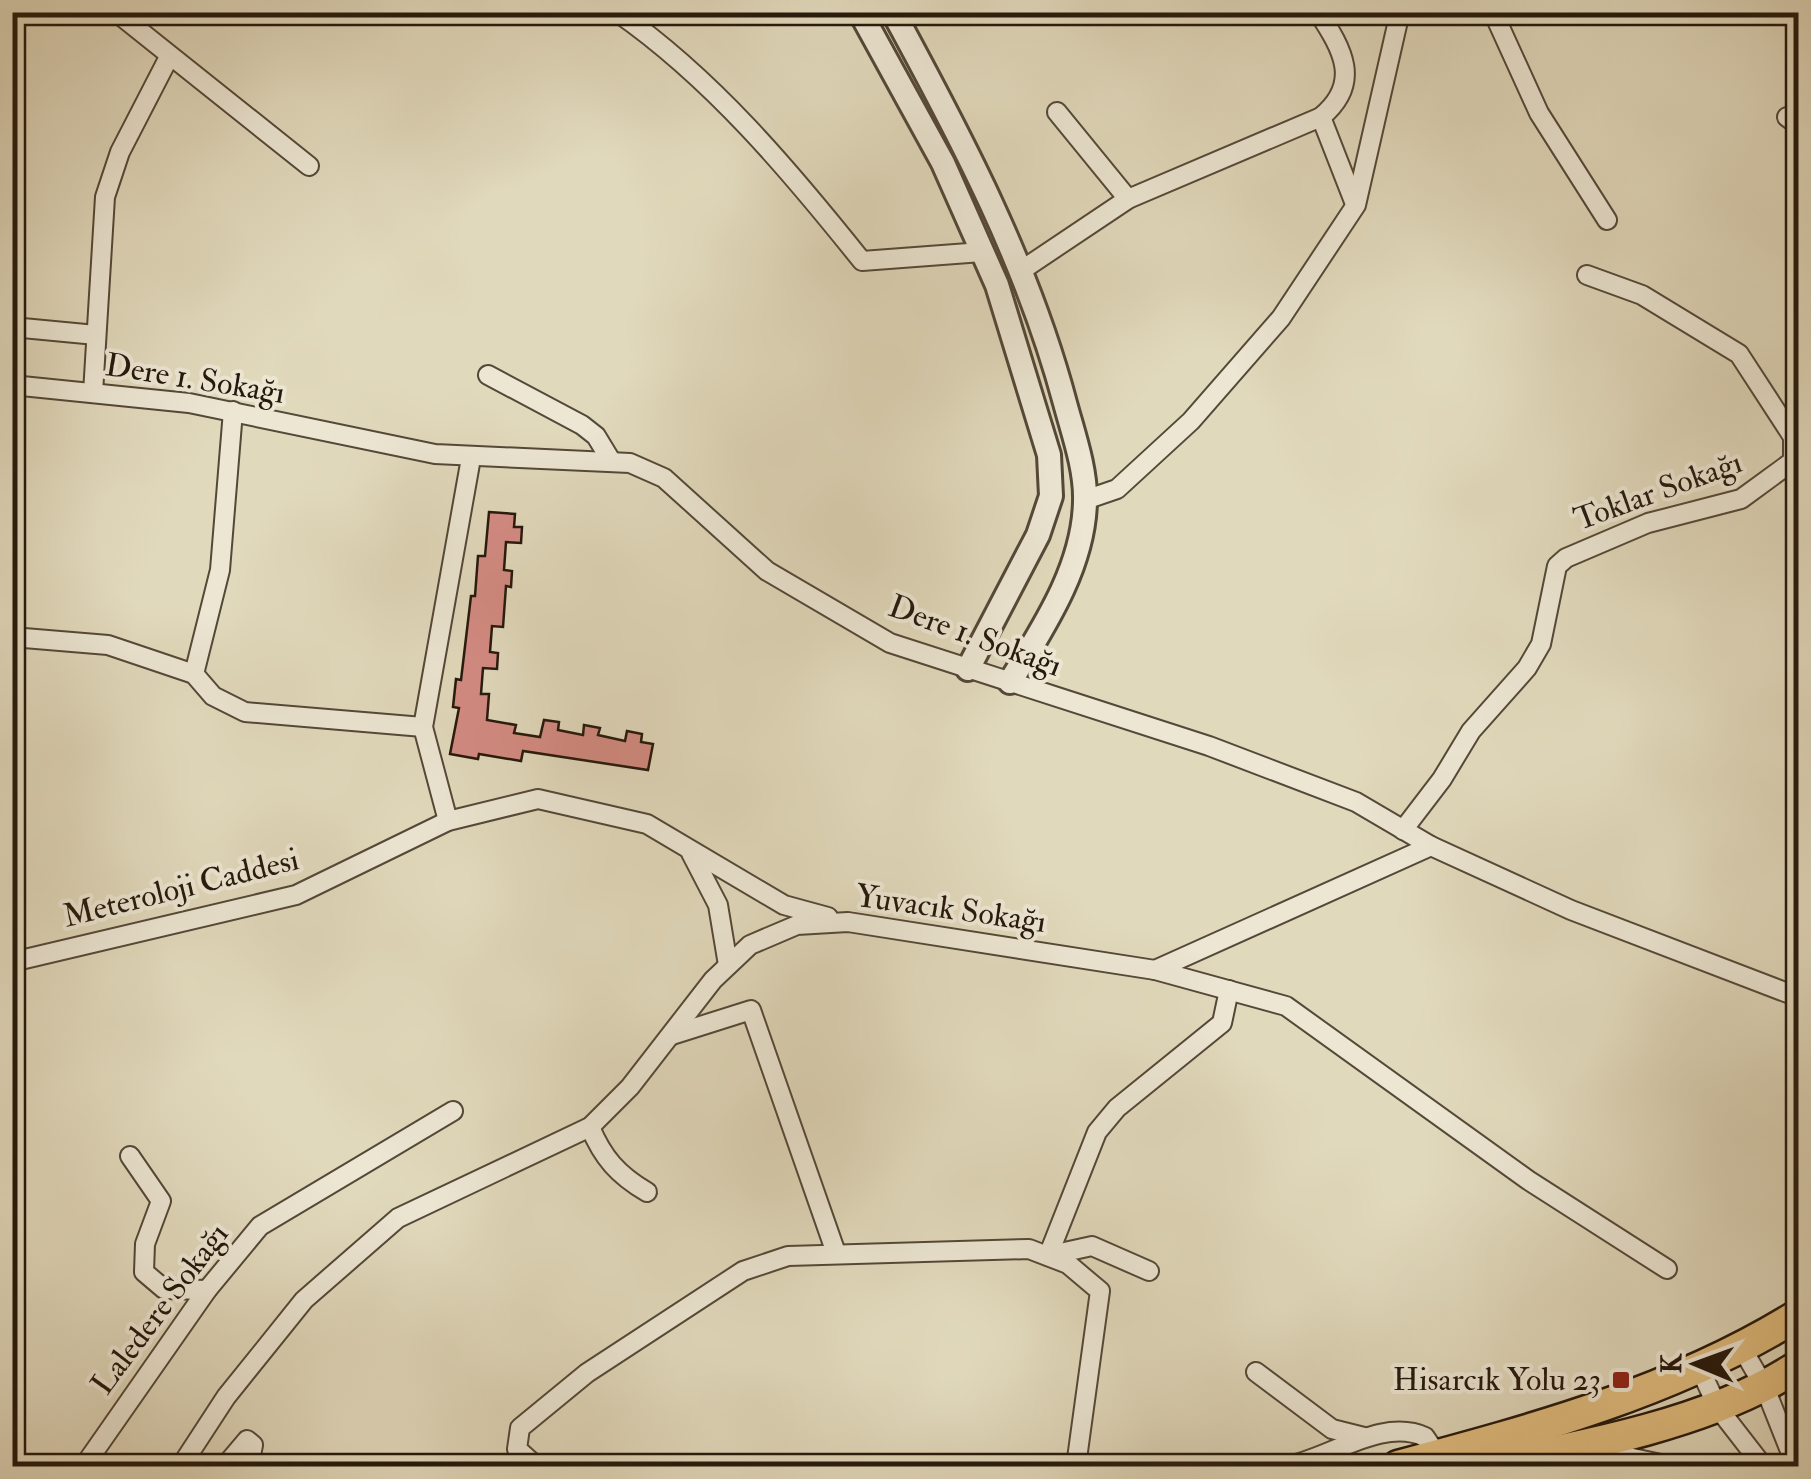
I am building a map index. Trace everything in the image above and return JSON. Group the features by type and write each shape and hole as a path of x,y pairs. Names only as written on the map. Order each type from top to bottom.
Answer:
{"highway":[{"path":"1398,1466 1590,1411 1743,1350 1798,1315"},
{"path":"1479,1466 1581,1447 1718,1408 1765,1388 1798,1366"}],"street":[{"path":"116,12 309,166"},
{"path":"617,12 664,45 800,183 862,260 982,252"},
{"path":"860,12 943,162 997,284 1049,454 1051,496 1038,535 968,668"},
{"path":"893,12 967,149 1022,270 1045,330 1085,500 1076,550 1056,607 1010,682"},
{"path":"1022,270 1128,199 1321,117 1342,94 1346,63 1318,12"},
{"path":"1085,500 1117,489 1191,421 1281,318 1356,204 1400,12"},
{"path":"1492,12 1539,113 1607,220"},
{"path":"93,393 100,230 109,182 169,57"},
{"path":"1057,112 1128,199"},
{"path":"1321,117 1356,204"},
{"name":"Toklar Sokağı","path":"1403,830 1442,779 1470,731 1527,668 1541,644 1557,566 1566,558 1648,523 1741,499 1788,468 1796,453 1793,437 1739,354 1642,295 1587,275"},
{"path":"12,327 96,335"},
{"path":"488,375 582,425 596,436 610,459"},
{"name":"Dere 1. Sokağı","path":"12,386 233,411 375,445 472,458 610,459 664,478 766,571 890,643 1209,746 1356,802 1430,846 1570,910 1798,996"},
{"path":"194,674 220,570 233,411"},
{"path":"448,822 422,727 472,458"},
{"path":"12,637 95,642 194,674 212,696 245,712 422,727"},
{"name":"Meteroloji Caddesi","path":"12,962 296,895 448,822 538,799 647,824 784,905 848,922"},
{"path":"1155,970 1430,846"},
{"path":"689,851 718,905 728,965"},
{"name":"Yuvacık Sokağı","path":"181,1466 226,1397 304,1300 398,1218 590,1127 630,1087 728,965 750,945 797,924 848,922 1155,970 1286,1006 1528,1180 1667,1268"},
{"path":"1048,1256 1097,1132 1117,1108 1222,1023 1229,990"},
{"path":"671,1036 750,1010 836,1253"},
{"name":"Laledere Sokağı","path":"84,1466 207,1290 260,1226 453,1111"},
{"path":"590,1127 602,1154 622,1177 648,1192"},
{"path":"130,1156 161,1201 142,1258 148,1280 164,1289 207,1290"},
{"path":"1048,1256 1092,1246 1149,1271"},
{"path":"536,1466 517,1449 520,1428 587,1373 743,1270 788,1256 1029,1248 1068,1264 1100,1291 1076,1466"},
{"path":"1743,1350 1765,1388 1796,1466"},
{"path":"1700,1369 1718,1408 1763,1466"},
{"path":"1256,1372 1332,1429 1364,1437 1416,1433 1432,1444 1438,1456"},
{"path":"1288,1466 1316,1461 1364,1437"},
{"path":"225,1466 247,1440 252,1446 249,1466"},
{"path":"1581,1447 1670,1466"}],"building":[{"path":"489,512 515,514 514,527 522,527 521,543 506,542 504,570 512,571 511,587 506,586 503,627 492,626 490,652 498,653 497,669 483,668 481,694 489,694 487,720 516,725 514,733 540,737 544,720 559,722 558,730 583,735 584,725 600,728 598,735 625,741 627,731 642,734 641,742 653,744 648,770 523,751 521,761 450,754 459,708 453,707 456,679 461,680 471,596 475,596 478,556 485,556"}],"place":[{"name":"Hisarcık Yolu 23","path":"1621,1380"}]}
